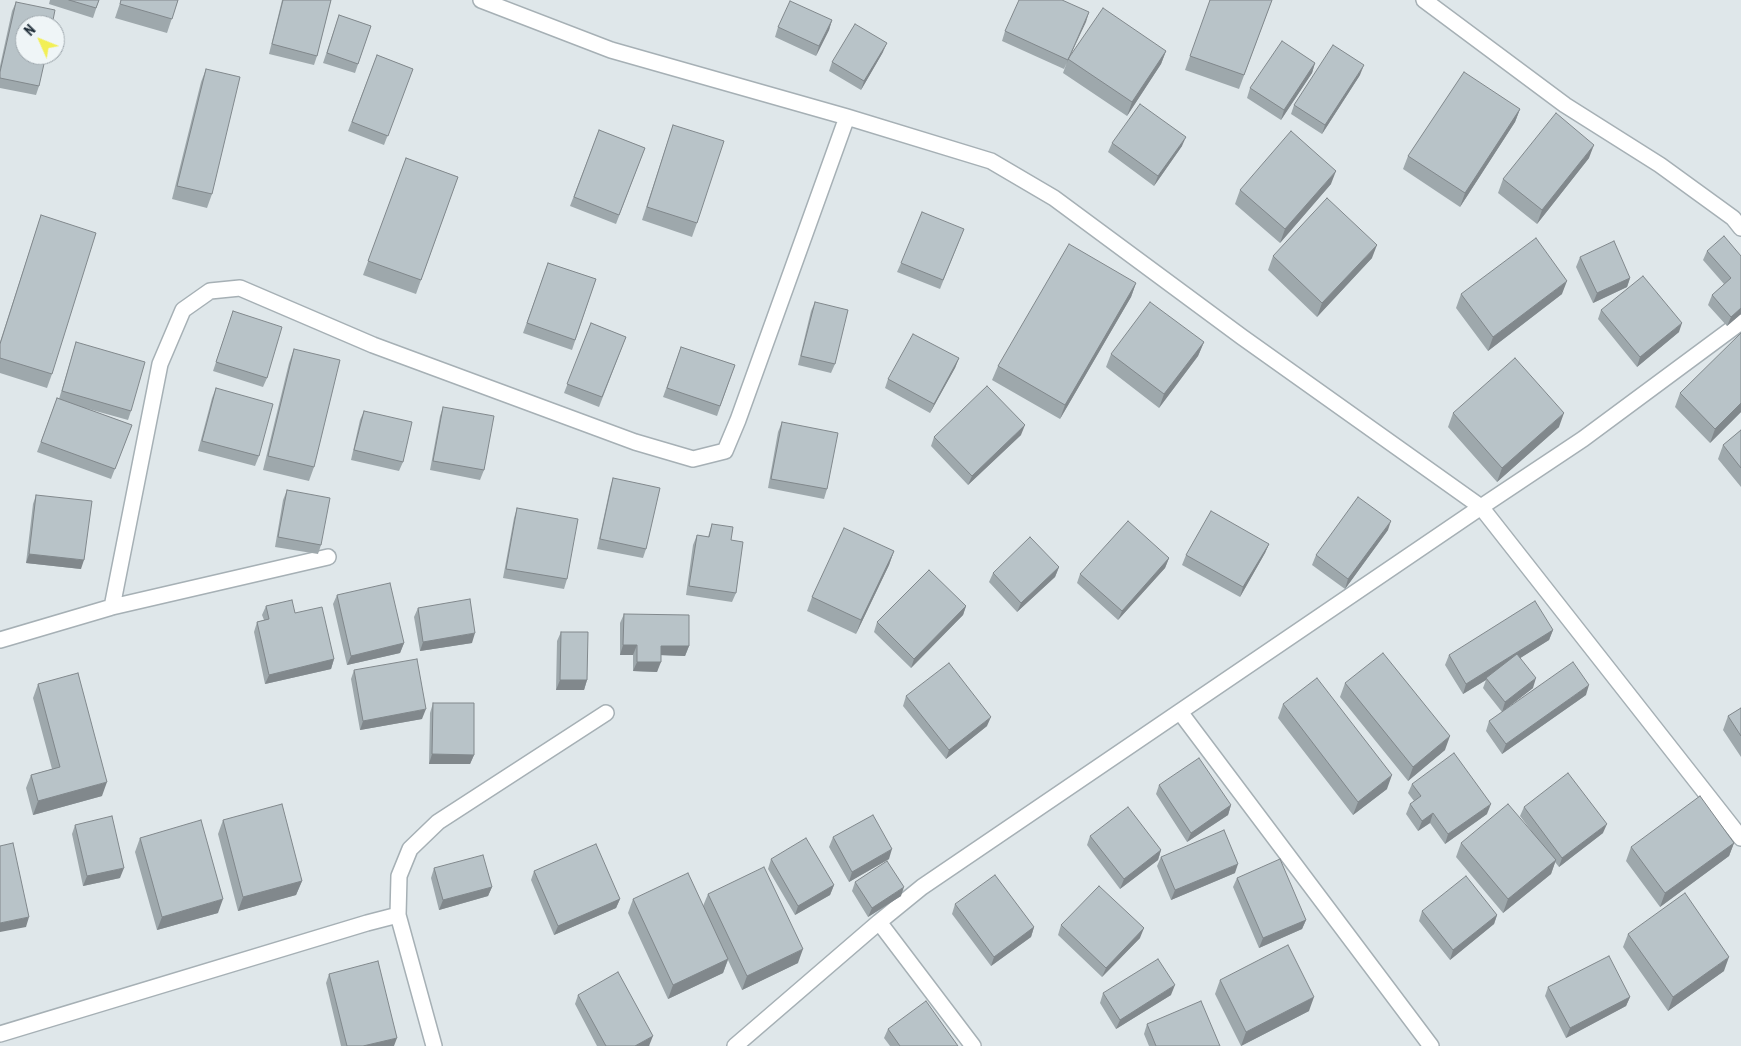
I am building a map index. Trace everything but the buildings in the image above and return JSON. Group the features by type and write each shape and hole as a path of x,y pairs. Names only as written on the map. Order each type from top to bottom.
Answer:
{"street":[{"path":"482,0 611,50 847,117 991,161 1054,198 1242,337 1481,507 1741,838"},
{"path":"1424,0 1565,105 1660,165 1704,196 1734,218 1741,228"},
{"path":"112,607 160,364 183,310 210,291 240,288 373,345 635,442 693,458 725,450 738,420 847,117"},
{"path":"735,1046 922,887 1583,439 1741,322"},
{"path":"0,640 112,607 328,557"},
{"path":"1180,712 1431,1046"},
{"path":"434,1046 398,915 399,876 410,849 438,822 606,714"},
{"path":"0,1034 368,922 398,915"},
{"path":"879,922 973,1046"}]}
